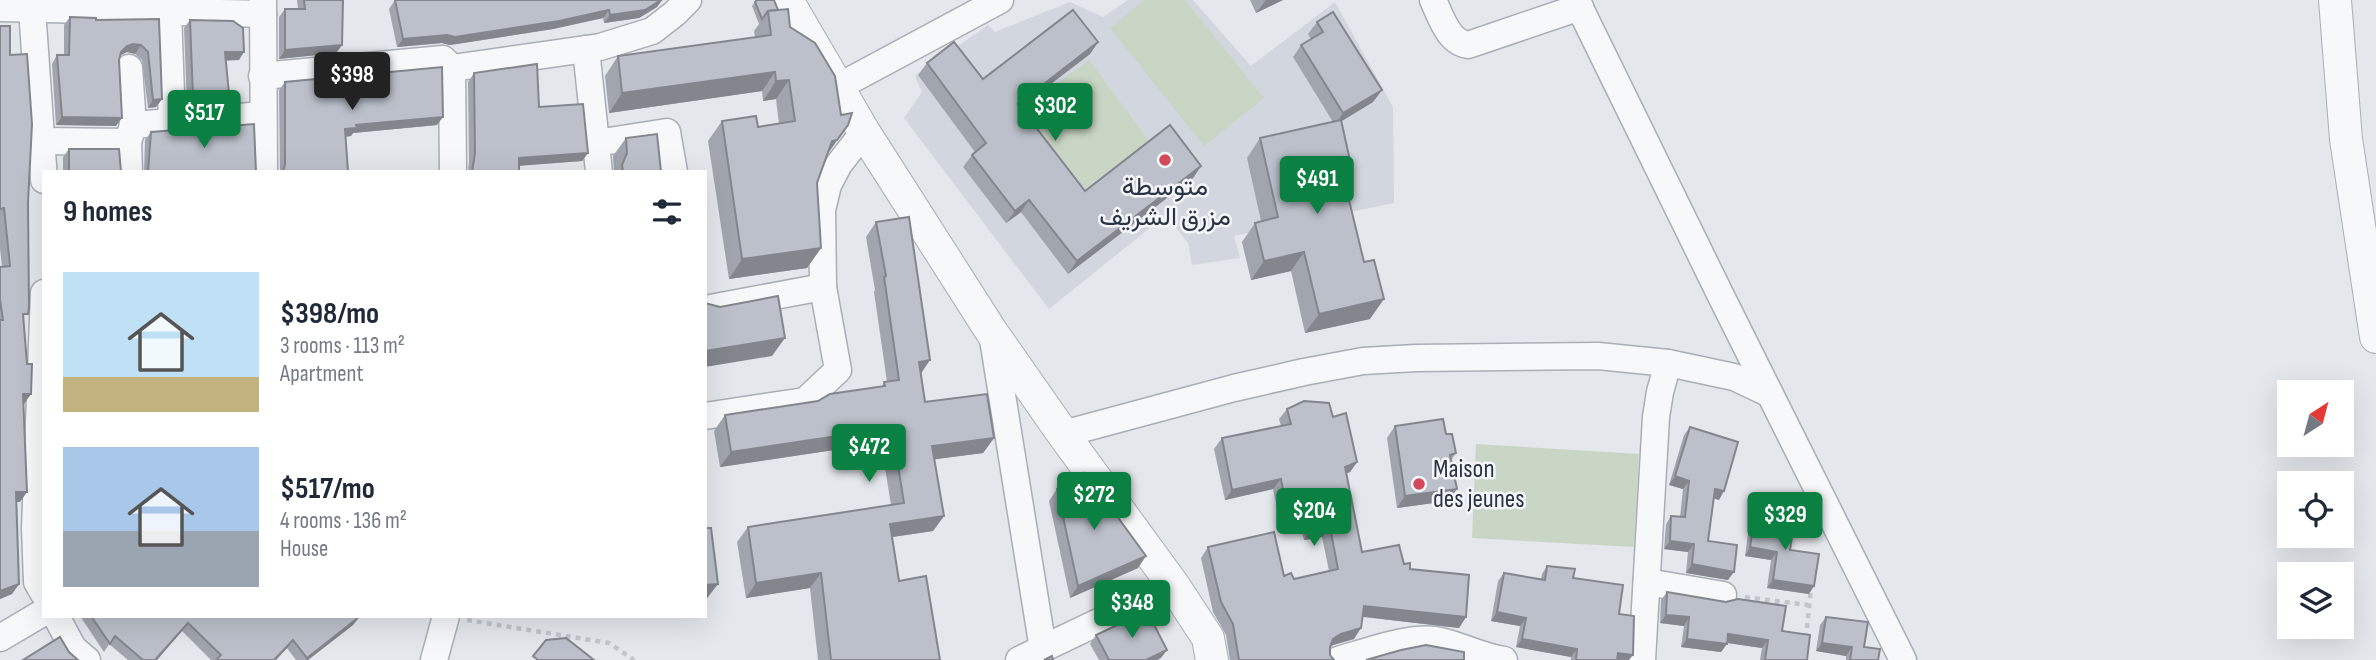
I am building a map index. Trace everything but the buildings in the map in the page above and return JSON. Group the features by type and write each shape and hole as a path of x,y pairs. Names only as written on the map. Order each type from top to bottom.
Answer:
{"street":[{"path":"452,68 600,47 652,31 688,0"},
{"path":"787,0 864,132 991,331 1174,586 1208,638 1212,660"},
{"path":"838,87 1000,0"},
{"path":"1433,0 1452,36 1460,43 1468,45 1578,3 1903,660"},
{"path":"2335,0 2346,139 2376,337"},
{"path":"0,8 167,12 263,7 264,170"},
{"path":"32,9 43,170"},
{"path":"167,12 172,121"},
{"path":"586,49 599,170"},
{"path":"262,76 443,59 452,68 453,170"},
{"path":"129,170 130,68"},
{"path":"41,141 130,134 172,121 263,115"},
{"path":"596,143 667,132 674,170"},
{"path":"707,416 805,401 838,370 823,287 822,210 828,185 839,164 864,132"},
{"path":"707,309 823,287"},
{"path":"991,331 1043,649"},
{"path":"1063,434 1304,372 1363,361 1416,358 1598,356 1668,363 1734,377 1770,394"},
{"path":"1642,660 1656,417 1668,363"},
{"path":"42,384 37,582 42,591"},
{"path":"1647,582 1723,595"},
{"path":"1019,660 1174,586"},
{"path":"0,638 42,613"},
{"path":"56,618 73,648 87,660"},
{"path":"434,660 440,620"},
{"path":"1338,660 1398,643 1438,640 1489,658"}],"path":[{"path":"1806,646 1812,579"},
{"path":"1723,595 1808,605"},
{"path":"440,620 486,622 609,643 634,660"}],"shaded area":[{"name":"متوسطة مزرق الشريف","path":"1128,0 1193,0 1251,66 1335,2 1393,107 1394,203 1234,236 1240,258 1192,265 1188,243 1166,215 1049,309 904,118 922,92 915,76 988,25 995,32 1070,2 1103,17"}],"green space":[{"path":"1144,0 1185,0 1264,98 1204,146 1110,28"},
{"path":"1089,60 1149,141 1081,191 1021,109"},
{"path":"1476,444 1639,454 1634,547 1472,538"}],"place":[{"name":"متوسطة مزرق الشريف","path":"1165,160"},
{"name":"Maison des jeunes","path":"1419,484"}]}
